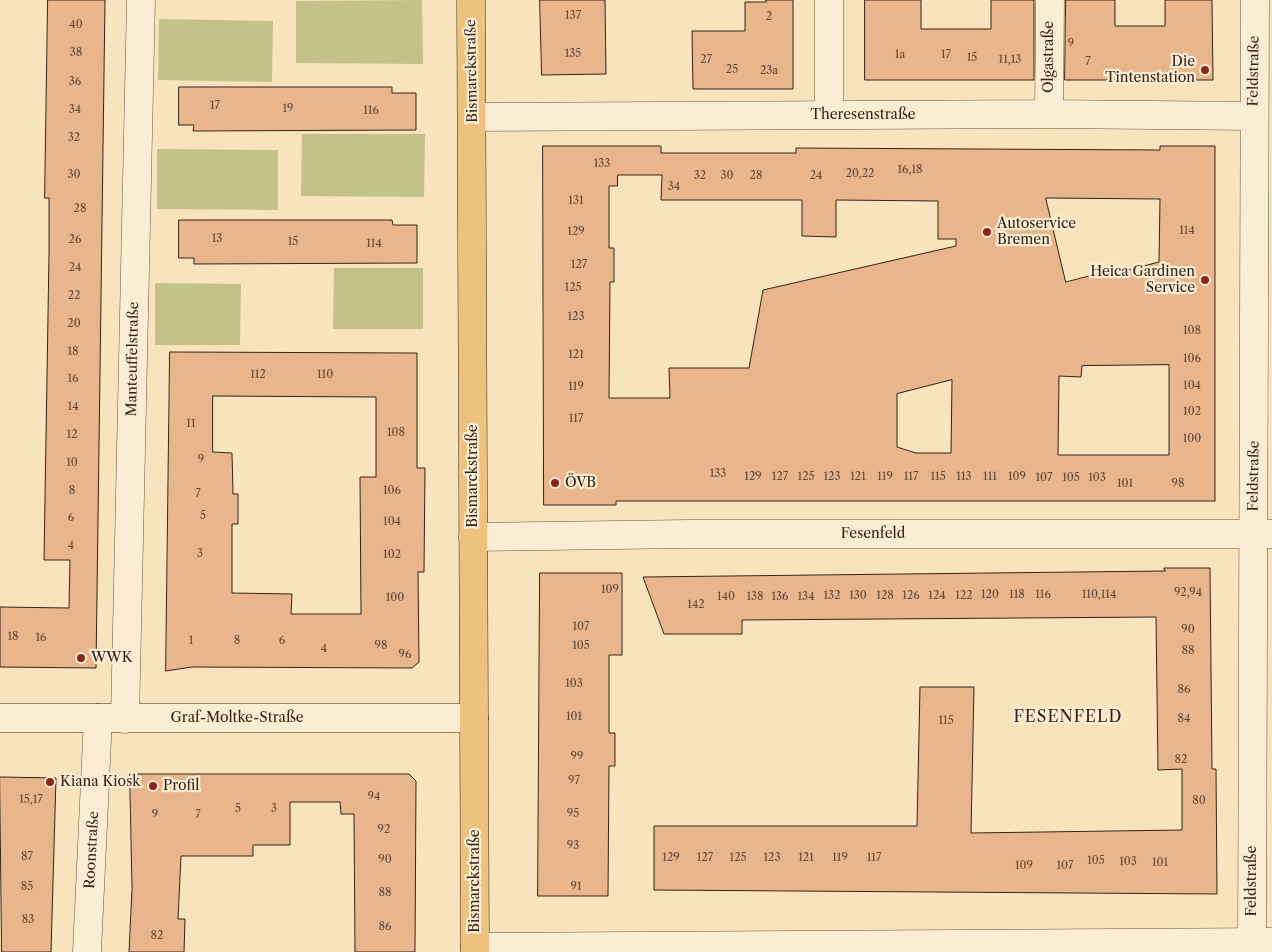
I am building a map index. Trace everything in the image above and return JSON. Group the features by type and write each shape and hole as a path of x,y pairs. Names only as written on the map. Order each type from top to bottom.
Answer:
{"main road":[{"name":"Bismarckstraße","path":"471,0 473,117 475,949"}],"street":[{"name":"Manteuffelstraße","path":"125,719 141,0"},
{"path":"829,0 829,115"},
{"name":"Olgastraße","path":"1049,114 1050,0"},
{"name":"Feldstraße","path":"1255,0 1264,41 1253,116 1263,388 1259,945"},
{"name":"Theresenstraße","path":"473,117 1049,114 1253,116"},
{"name":"Fesenfeld","path":"473,537 688,534 1263,534"},
{"name":"Graf-Moltke-Straße","path":"0,718 474,718"},
{"name":"Roonstraße","path":"87,952 98,718"},
{"path":"475,949 1259,945"}],"shaded area":[{"path":"422,0 423,64 296,63 296,1"},
{"path":"159,19 273,21 272,82 158,80"},
{"path":"302,134 425,134 424,197 301,196"},
{"path":"157,149 278,150 278,210 157,209"},
{"path":"334,268 423,268 423,329 333,329"},
{"path":"155,283 241,284 240,345 155,345"}],"building":[{"path":"48,0 105,0 96,668 0,667 0,607 69,608 70,560 44,560 49,254 49,198 45,198"},
{"path":"540,0 605,0 606,74 542,75"},
{"path":"766,0 793,0 793,89 693,89 692,31 745,31 745,2 766,2"},
{"path":"865,0 921,0 921,29 991,29 991,0 1034,0 1034,80 865,80"},
{"path":"1066,0 1115,0 1115,26 1165,26 1165,0 1212,0 1213,80 1065,80"},
{"path":"179,87 392,87 392,93 416,93 416,130 193,131 194,125 179,125"},
{"path":"543,146 661,146 661,153 796,153 796,148 1160,150 1160,146 1215,146 1215,501 616,501 616,505 544,505","holes":["618,175 662,175 661,200 802,200 802,236 836,237 836,200 938,201 938,239 956,239 956,246 763,290 749,368 669,368 670,398 609,398 610,282 614,282 614,248 609,248 609,186 617,186","1046,198 1160,199 1159,262 1116,273 1115,269 1066,282","1169,365 1169,455 1058,455 1059,376 1081,377 1082,366","952,380 951,453 916,453 897,447 897,394"]},
{"path":"179,220 392,220 393,225 417,225 417,263 194,264 194,258 179,258"},
{"path":"170,352 417,353 417,468 425,468 424,572 418,572 419,662 412,668 192,667 166,671","holes":["213,396 376,397 376,477 360,477 361,614 291,614 292,594 232,593 232,524 238,524 238,494 233,494 232,453 213,452"]},
{"path":"1164,568 1210,568 1212,769 1216,769 1217,894 654,890 654,826 917,826 920,687 974,687 971,833 1182,830 1182,769 1158,770 1156,617 742,620 742,634 664,634 643,577 1165,571"},
{"path":"540,573 622,573 622,655 609,655 609,733 615,733 615,766 609,766 608,896 538,896"},
{"path":"130,774 409,774 416,781 415,952 355,952 354,814 341,814 340,802 290,802 290,845 253,845 253,856 181,856 178,919 185,919 184,952 129,952 132,889"},
{"path":"0,777 56,778 51,952 2,952"}],"place":[{"name":"Die Tintenstation","path":"1205,70"},
{"name":"Autoservice Bremen","path":"987,232"},
{"name":"Heica Gardinen Service","path":"1205,280"},
{"name":"ÖVB","path":"555,483"},
{"name":"WWK","path":"81,658"},
{"name":"Kiana Kiosk","path":"50,782"},
{"name":"Profil","path":"153,786"}],"district":[{"name":"FESENFELD","path":"1068,717"}]}
